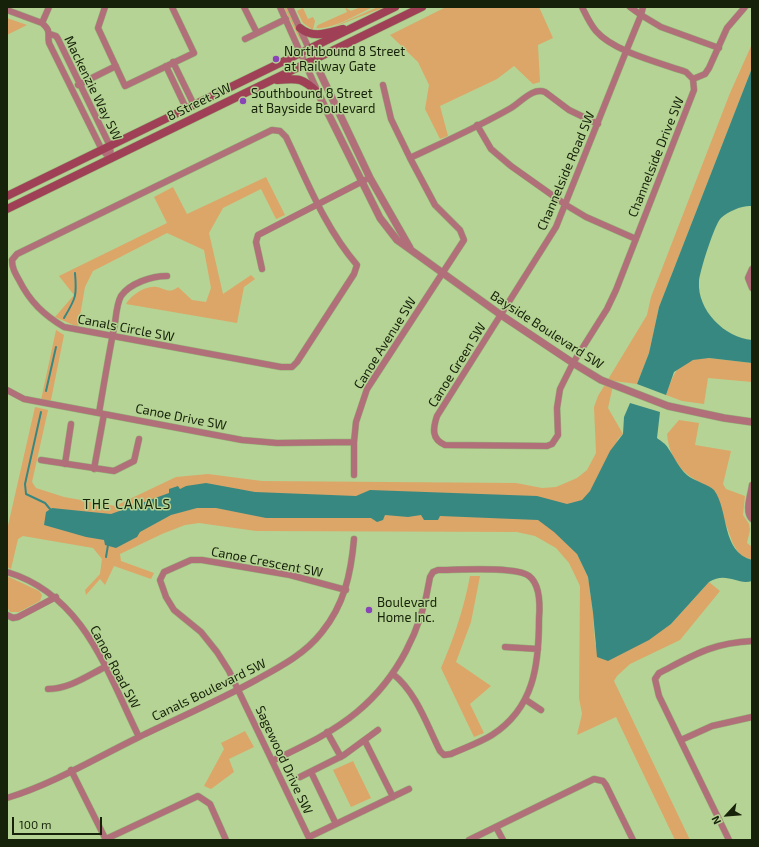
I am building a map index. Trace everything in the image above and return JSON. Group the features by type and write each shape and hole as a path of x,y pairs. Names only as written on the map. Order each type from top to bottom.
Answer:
{"main road":[{"name":"8 Street SW","path":"7,196 395,7"},
{"name":"8 Street SW","path":"7,209 422,7"},
{"path":"300,28 308,33 318,35 357,25"},
{"path":"272,80 299,79 307,82 318,93"}],"street":[{"path":"7,10 42,23 49,7"},
{"path":"105,7 98,28 125,86 194,53 172,7"},
{"path":"244,7 257,33"},
{"name":"Bayside Boulevard SW","path":"280,7 318,93 361,182 380,218 396,240 502,315 601,380 668,406 724,418 752,422"},
{"path":"290,7 314,60"},
{"path":"582,7 597,31 607,40 627,50 686,72 693,80 705,74 719,48 727,28 745,7"},
{"path":"630,7 661,26 719,48"},
{"name":"Channelside Road SW","path":"502,315 546,246 566,206 643,7"},
{"path":"245,39 286,19"},
{"name":"Mackenzie Way SW","path":"42,23 50,34 56,36 58,39 110,146 111,158"},
{"name":"Mackenzie Way SW","path":"50,34 50,43 102,150 111,158"},
{"name":"Bayside Boulevard SW","path":"314,60 370,178 411,250"},
{"path":"174,62 190,107"},
{"path":"72,88 116,66"},
{"path":"166,66 190,107"},
{"name":"Channelside Drive SW","path":"573,363 607,309 616,290 694,90 693,80"},
{"path":"383,85 391,119 410,158 513,107 532,93 539,91 545,92 582,117 598,124"},
{"path":"477,125 485,141 496,155 566,206 601,225 636,239"},
{"name":"Canals Circle SW","path":"272,130 280,131 286,137 318,205 338,242 357,266 354,274 300,358 292,367 281,367 64,327 49,318 37,307 22,287 13,268 12,260 14,256 272,130"},
{"name":"Canoe Avenue SW","path":"354,475 354,442 356,422 367,389 463,244 464,236 435,205 410,158"},
{"path":"262,269 256,242 258,235 370,178"},
{"path":"752,269 748,278 752,288"},
{"path":"94,469 112,337 119,302 125,292 151,278 167,276"},
{"name":"Canoe Green SW","path":"502,315 437,416 433,428 434,434 440,443 445,445 547,446 552,444 558,435 557,408 560,389 573,363"},
{"name":"Canoe Drive SW","path":"7,390 24,400 242,440 277,443 354,442"},
{"path":"65,464 72,424"},
{"path":"41,460 114,471 134,461 139,439"},
{"path":"752,485 748,509 749,517 752,519"},
{"name":"Canals Boulevard SW","path":"7,798 71,770 239,690 287,663 306,649 326,626 340,606 346,590 352,565 354,540"},
{"name":"Canoe Crescent SW","path":"239,690 218,652 201,632 174,610 161,585 160,576 164,572 191,560 202,560 290,575 346,590"},
{"path":"272,761 327,732 356,713 376,695 393,674 410,644 423,614 430,577 433,572 438,570 514,571 529,576 537,590 540,604 538,649 535,673 530,691 521,708 493,734 450,754 444,755 440,751 413,697 402,681 393,674"},
{"name":"Canoe Road SW","path":"7,572 35,584 56,597 84,628 139,737"},
{"path":"7,615 13,618 18,617 56,597"},
{"path":"729,840 657,690 655,679 657,676 705,649 730,642 752,641"},
{"path":"505,647 538,649"},
{"path":"48,689 59,689 68,686 105,668"},
{"name":"Sagewood Drive SW","path":"239,690 310,839"},
{"path":"526,700 541,710"},
{"path":"681,740 712,726 752,717"},
{"path":"300,777 341,757 365,741 378,730"},
{"path":"327,732 341,757"},
{"path":"365,741 393,797"},
{"path":"71,770 106,840 198,796 210,804 226,840"},
{"path":"311,772 336,824"},
{"path":"469,840 591,780 599,780 606,785 634,840"},
{"path":"310,839 336,824 409,789"},
{"path":"496,827 503,840"}],"shaded area":[{"path":"284,7 286,7 301,39 300,40"},
{"path":"345,7 351,11 360,7 373,7 330,27 316,28 318,25 347,12"},
{"path":"378,7 385,7 326,30"},
{"path":"446,7 539,7 553,38 538,45 540,82 533,84 514,66 497,79 440,106 448,136 440,139 425,109 429,85 418,62 390,35"},
{"path":"303,8 308,19 313,17 315,21 313,30 303,23 297,11"},
{"path":"7,18 27,25 7,35"},
{"path":"752,44 752,68 659,307 649,353 637,384 614,381 608,408 623,434 618,439 577,554 588,577 593,613 595,644 608,660 671,624 709,582 720,591 680,640 630,664 617,676 614,681 690,840 675,840 616,717 577,735 582,714 579,698 580,586 569,563 556,548 535,536 517,532 256,531 199,523 185,525 162,534 120,554 121,561 154,573 151,579 114,566 105,585 100,579 86,595 85,590 100,574 102,559 93,548 23,536 18,539 11,569 7,567 7,530 35,407 48,410 32,482 36,488 64,497 115,506 176,477 208,474 262,481 516,483 542,488 556,487 577,478 587,470 596,453 594,407 598,396 647,315 651,297 730,93"},
{"path":"266,177 285,215 276,219 261,189 223,208 209,233 223,294 251,275 255,279 244,287 237,323 126,304 131,297 139,291 153,287 170,291 178,287 192,300 206,302 211,288 204,250 167,233 93,271 85,287 78,327 55,317 74,295 59,276 167,223 154,197 173,187 187,214"},
{"path":"56,330 64,335 51,400 41,400"},
{"path":"709,358 752,363 752,382 708,378 704,404 682,401 666,395 672,378 680,367 691,361"},
{"path":"679,420 699,423 695,445 731,451 723,484 726,489 745,496 743,515 749,524 750,530 747,543 752,547 752,560 740,555 733,544 713,489 687,474 672,454 667,434"},
{"path":"7,576 39,591 42,595 40,601 19,612 10,612 7,607"},
{"path":"470,576 480,576 471,622 456,662 491,686 470,704 484,733 474,737 441,668 458,623"},
{"path":"245,731 254,747 229,759 234,772 211,789 204,786 224,749 221,743"},
{"path":"353,761 371,798 351,807 333,770"}],"water":[{"path":"752,68 752,206 744,206 732,211 724,215 718,222 708,248 699,282 703,303 715,321 732,334 752,340 752,363 709,358 693,360 674,372 666,395 637,384 649,353 659,307"},
{"path":"630,403 660,412 657,438 667,447 679,466 687,475 714,490 719,498 730,540 742,556 752,560 752,581 742,582 721,578 709,582 671,624 649,640 608,661 597,657 588,577 577,554 554,532 538,520 440,516 438,520 424,520 421,515 408,517 385,515 383,520 377,522 371,518 266,518 216,508 197,508 171,515 140,532 137,537 116,548 105,545 104,540 86,537 44,525 46,512 52,508 111,514 169,493 169,489 178,486 180,489 186,486 206,483 255,492 356,496 370,490 537,496 567,504 582,500 590,491 610,451 623,434 624,417"}],"waterway":[{"path":"64,318 75,297 75,273"},
{"path":"46,391 56,347"},
{"path":"41,412 25,484 26,494 45,503 50,509"},
{"path":"106,557 108,545"}],"place":[{"name":"Northbound 8 Street at Railway Gate","path":"276,59"},
{"name":"Southbound 8 Street at Bayside Boulevard","path":"243,101"},
{"name":"Boulevard Home Inc.","path":"369,610"}],"district":[{"name":"THE CANALS","path":"127,504"}]}
